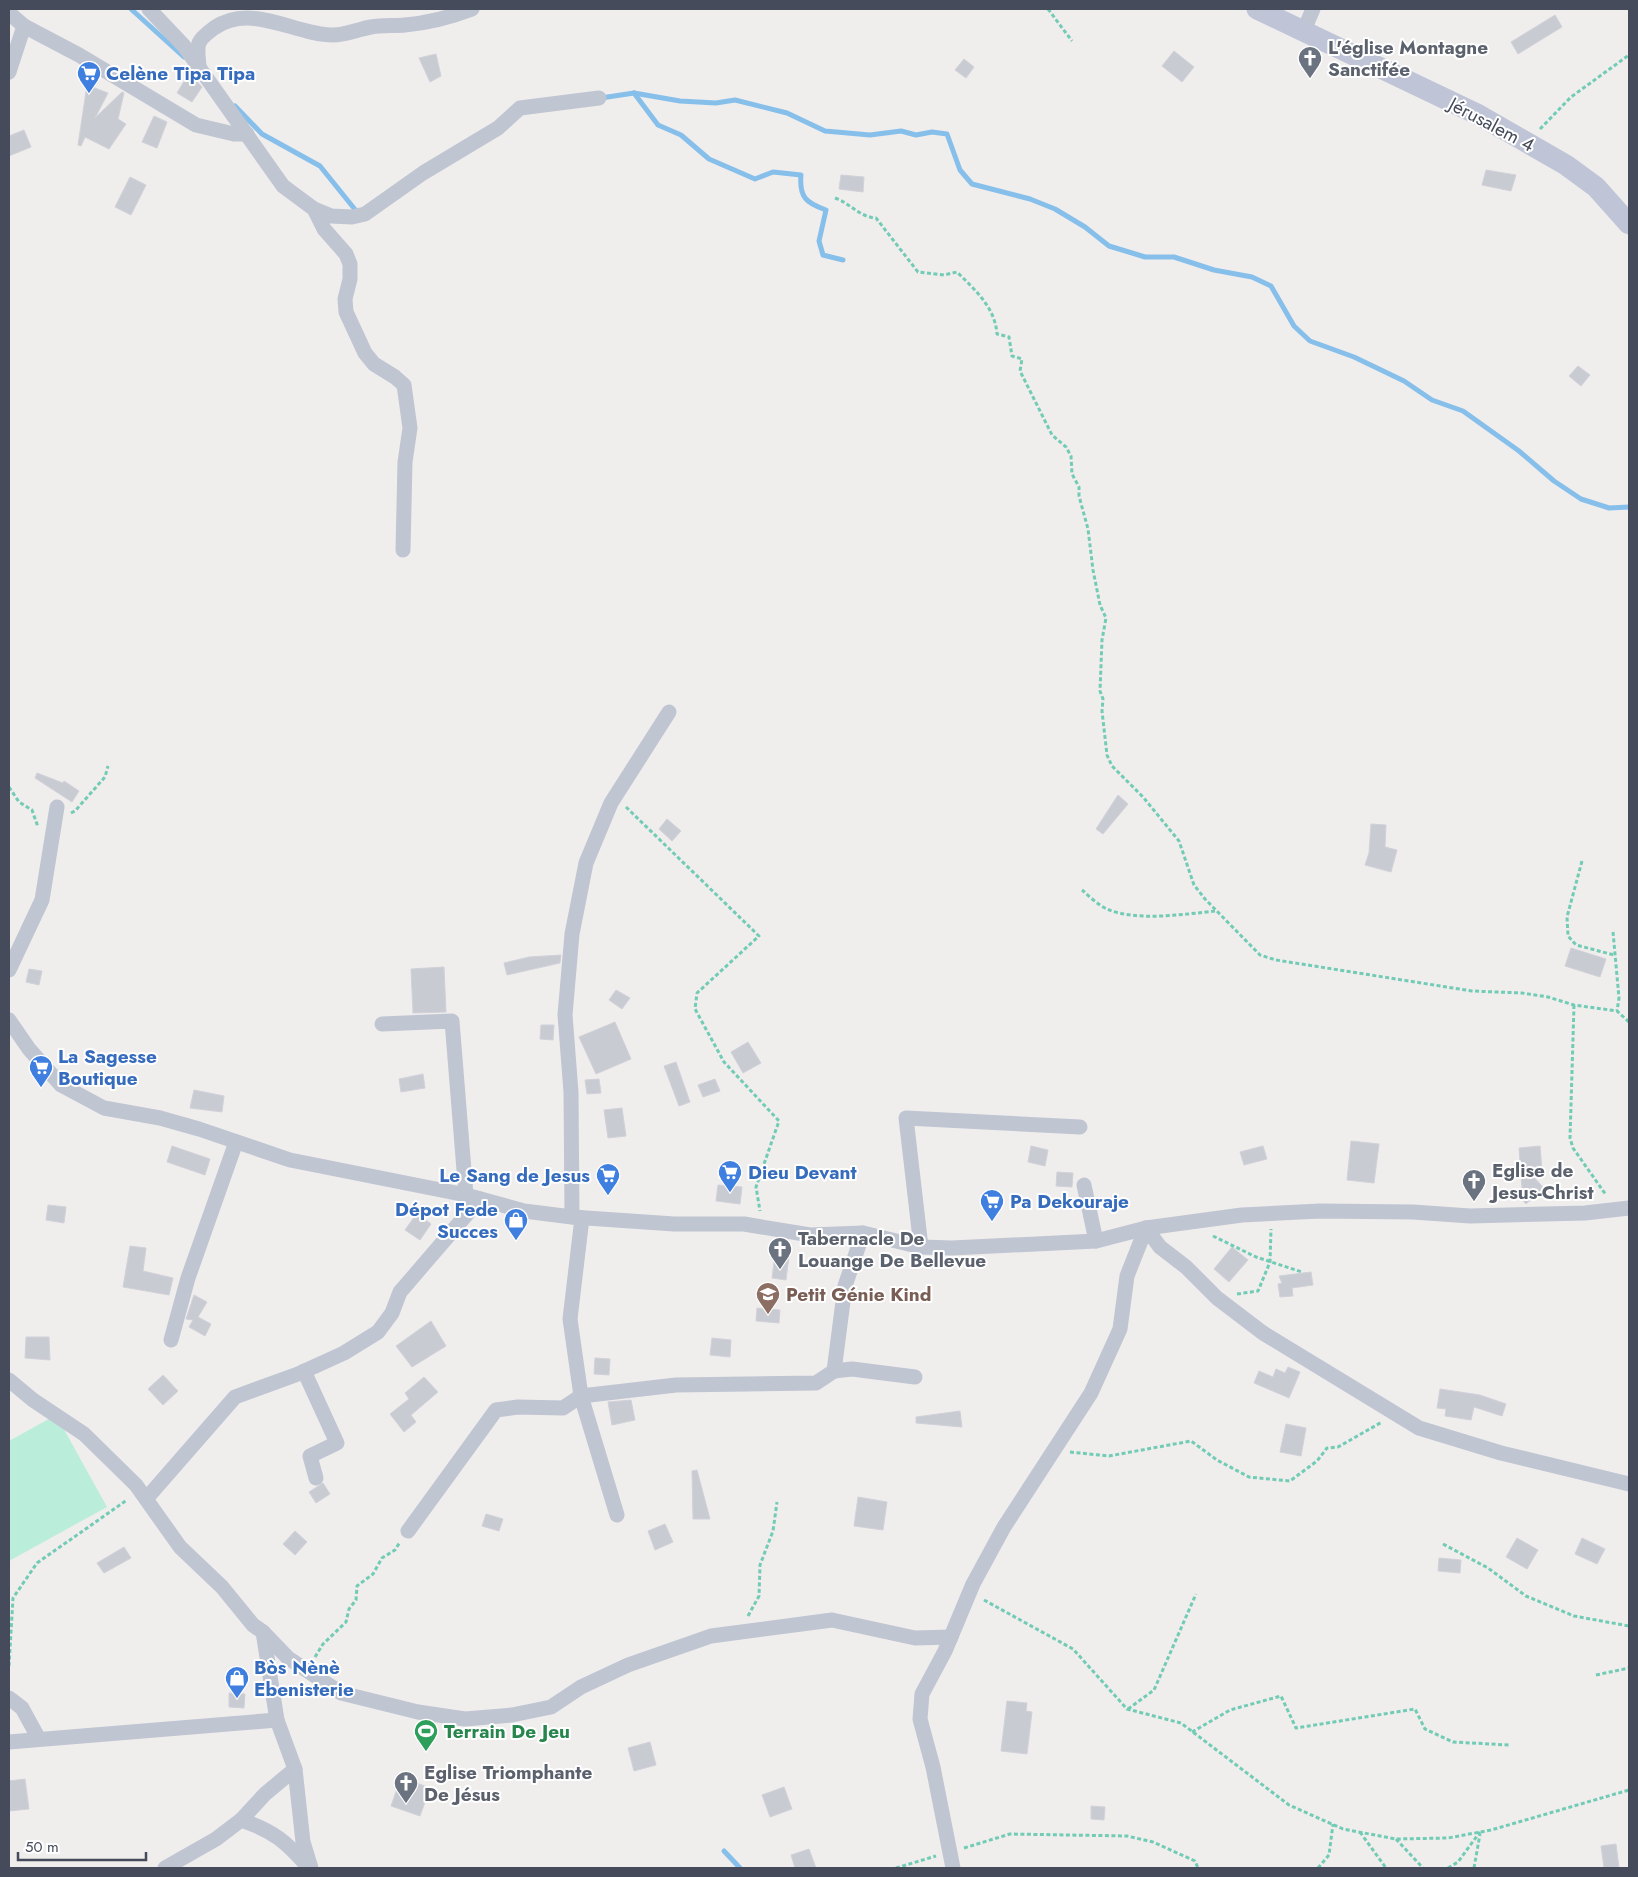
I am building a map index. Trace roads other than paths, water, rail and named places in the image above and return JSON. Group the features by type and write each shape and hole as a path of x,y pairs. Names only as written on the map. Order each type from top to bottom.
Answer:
{"street":[{"path":"148,9 184,46 283,186 314,209 331,216 352,217 365,214 423,173 498,128 520,108 599,98"},
{"path":"200,67 197,46 200,38 221,23 246,18 334,35 372,27 419,23 456,15 472,9"},
{"name":"Jérusalem 4","path":"1257,9 1479,115 1527,142 1566,165 1596,187 1629,224"},
{"path":"1304,30 1314,9"},
{"path":"9,13 24,26 79,55 196,125 234,134 247,134"},
{"path":"9,72 24,26"},
{"path":"314,209 324,229 346,254 350,264 350,279 344,299 346,312 365,353 374,364 404,386 410,428 405,462 403,550"},
{"path":"617,1515 581,1396 570,1319 577,1217 565,1015 572,934 586,863 611,803 670,712"},
{"path":"9,970 42,900 56,814"},
{"path":"9,1020 28,1049 61,1085 104,1108 160,1118 290,1160 473,1197 524,1211 577,1217 762,1227 810,1235 863,1233 921,1247 1003,1246 1096,1241 1146,1228 1242,1215 1274,1213 1394,1212 1470,1216 1585,1213 1624,1208"},
{"path":"143,1495 235,1397 304,1371 344,1353 378,1332 392,1313 400,1292 473,1197 452,1021 382,1024"},
{"path":"921,1247 906,1118 1080,1127"},
{"path":"171,1340 188,1278 236,1142"},
{"path":"1084,1184 1096,1241"},
{"path":"1146,1228 1160,1247 1186,1268 1217,1298 1263,1333 1419,1428 1501,1454 1629,1484"},
{"path":"952,1868 933,1767 920,1719 922,1694 951,1638 973,1584 1004,1527 1091,1393 1120,1329 1127,1276 1146,1228"},
{"path":"834,1372 845,1286 863,1233"},
{"path":"408,1531 496,1410 518,1407 563,1408 581,1396 676,1385 816,1383 834,1372 852,1369 915,1377"},
{"path":"304,1371 337,1443 310,1456 316,1478"},
{"path":"9,1380 33,1400 84,1434 143,1495 180,1547 222,1587 253,1625 264,1632 288,1658 341,1693 418,1712 465,1719 512,1715 551,1707 580,1687 628,1665 711,1636 832,1620 915,1638 951,1638"},
{"path":"264,1632 277,1720 295,1769 303,1842 310,1868"},
{"path":"9,1698 22,1708 39,1739"},
{"path":"9,1742 277,1720"},
{"path":"165,1868 216,1839 241,1820 265,1794 295,1769"},
{"path":"241,1820 264,1828 293,1849 310,1868"}],"waterway":[{"path":"131,9 184,57"},
{"path":"634,93 658,125 681,135 709,159 755,179 773,172 801,175 801,189 805,198 813,205 826,210 819,241 823,255 843,260"},
{"path":"601,98 634,93 680,101 716,103 735,100 787,113 825,131 870,135 901,131 916,135 932,132 947,134 960,170 972,184 1030,199 1055,209 1085,227 1109,246 1145,257 1174,257 1214,270 1252,277 1271,286 1294,326 1310,341 1354,357 1404,381 1432,400 1463,411 1519,451 1554,481 1581,499 1609,508 1629,507"},
{"path":"235,106 262,134 320,166 357,212 359,211"},
{"path":"724,1851 740,1868"}],"place":[{"name":"L'église Montagne Sanctifée","path":"1310,79"},
{"name":"Celène Tipa Tipa","path":"89,94"},
{"name":"La Sagesse Boutique","path":"41,1088"},
{"name":"Dieu Devant","path":"730,1193"},
{"name":"Le Sang de Jesus","path":"608,1196"},
{"name":"Eglise de Jesus-Christ","path":"1474,1202"},
{"name":"Pa Dekouraje","path":"992,1222"},
{"name":"Dépot Fede Succes","path":"516,1241"},
{"name":"Tabernacle De Louange De Bellevue","path":"780,1270"},
{"name":"Petit Génie Kind","path":"768,1315"},
{"name":"Bòs Nènè Ebenisterie","path":"237,1699"},
{"name":"Terrain De Jeu","path":"426,1752"},
{"name":"Eglise Triomphante De Jésus","path":"406,1804"}]}
